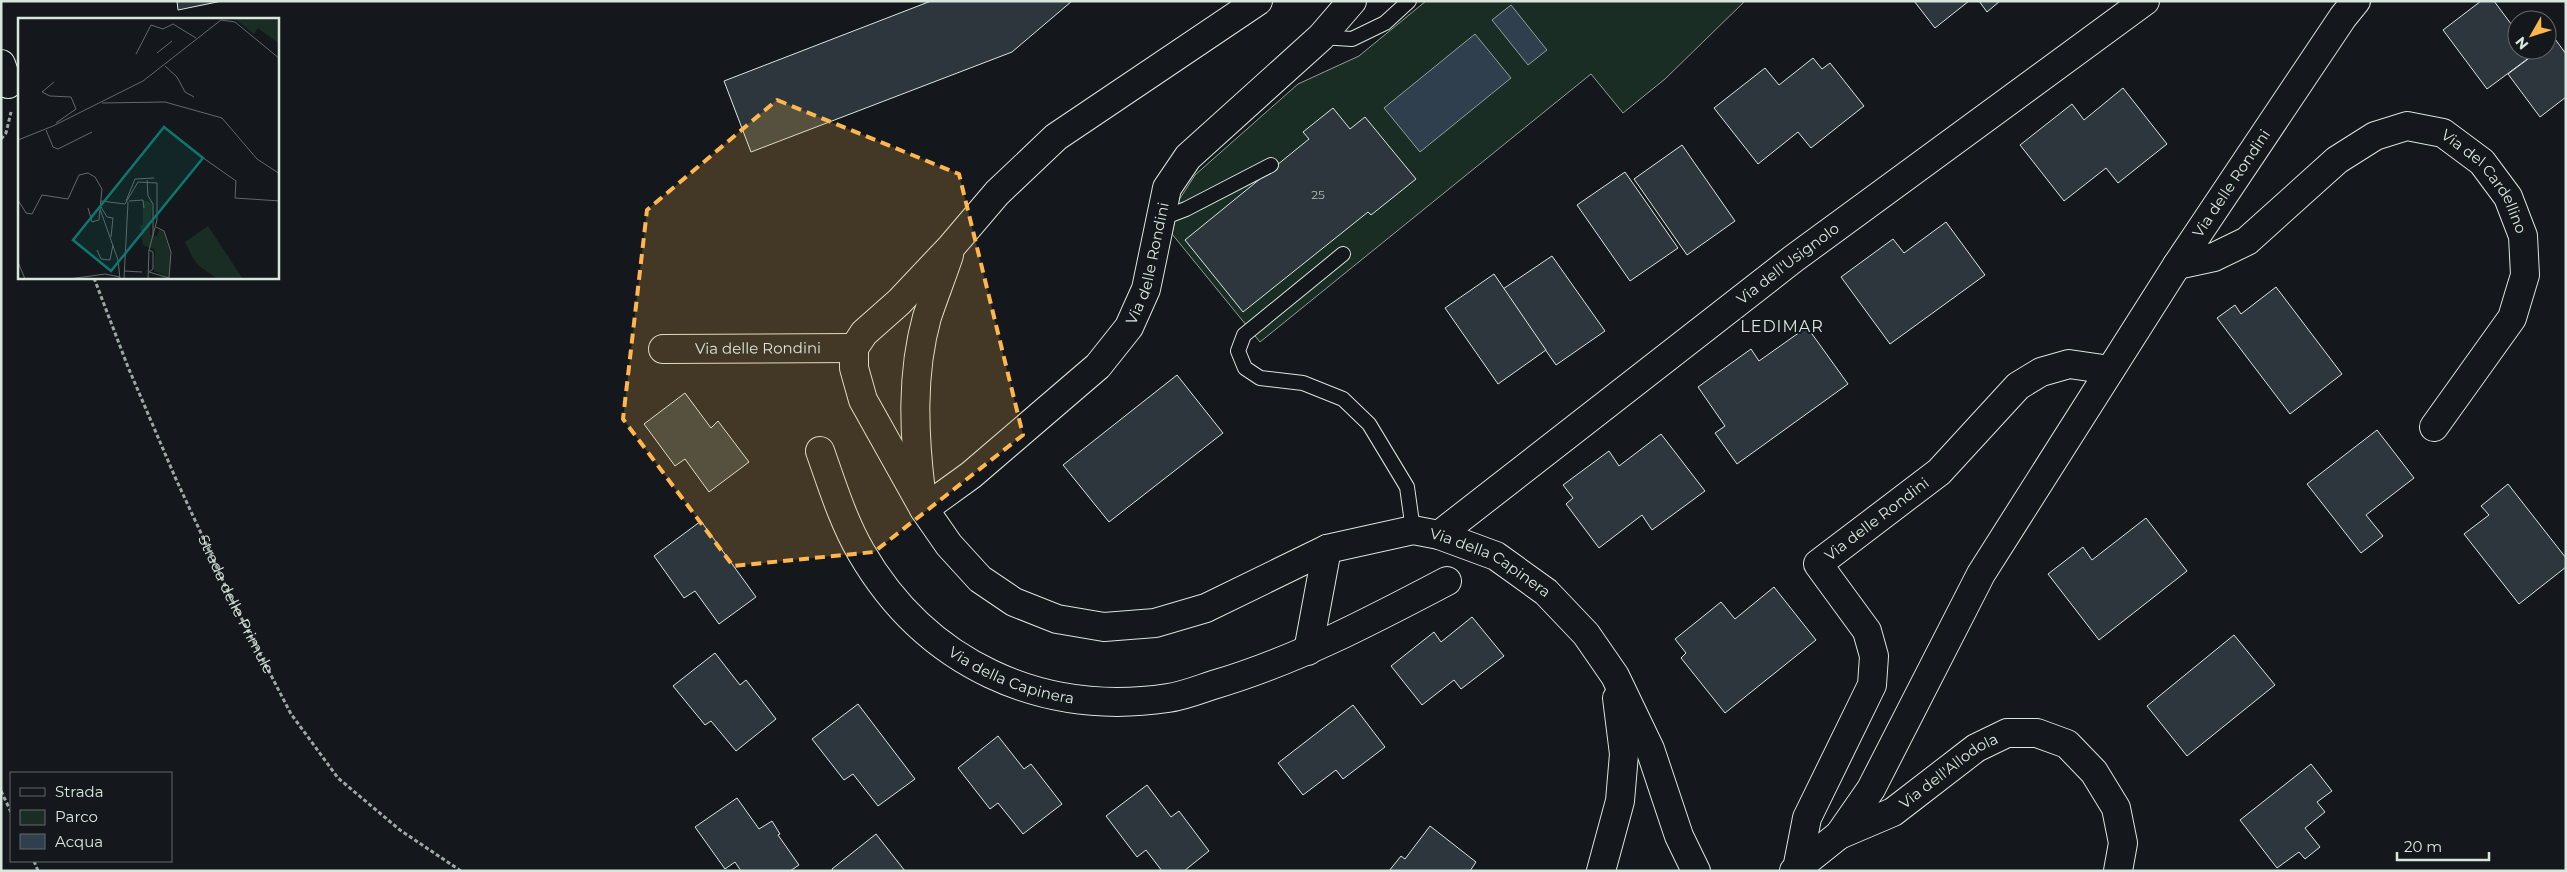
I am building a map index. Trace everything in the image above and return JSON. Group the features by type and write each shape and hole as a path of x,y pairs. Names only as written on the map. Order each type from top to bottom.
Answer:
{"street":[{"path":"924,509 863,400 854,368 854,348 864,333 899,302 951,247 997,192 1056,137 1258,1"},
{"name":"Via delle Rondini","path":"924,509 971,475 1098,366 1129,327 1146,289 1167,188 1188,157 1321,37 1352,1"},
{"name":"Via dell'Usignolo","path":"1426,532 2145,1"},
{"name":"Via delle Rondini","path":"1796,870 1839,835 1871,789 1981,574 2343,7"},
{"name":"Via del Cardellino","path":"2177,265 2214,257 2247,241 2337,160 2374,136 2407,126 2443,133 2482,162 2508,197 2523,236 2525,275 2512,318 2434,427"},
{"path":"924,509 915,443 916,383 927,319 951,247"},
{"name":"Via delle Rondini","path":"663,349 854,348"},
{"name":"Via delle Rondini","path":"1796,870 1807,818 1872,684 1874,656 1867,631 1818,564 1939,472 2018,386 2041,372 2069,364 2110,370"},
{"name":"Via della Capinera","path":"820,451 838,502 861,552 890,593 931,637 979,669 1037,693 1101,704 1169,698 1234,679 1308,651 1447,581"},
{"name":"Via della Capinera","path":"924,509 949,545 980,579 1014,602 1057,619 1104,627 1155,623 1206,608 1327,549 1426,532 1496,556 1546,592 1586,634 1614,676 1650,749 1679,836 1696,871"},
{"path":"1308,651 1327,549"},
{"name":"Via della Capinera","path":"1601,871 1620,801 1624,754 1614,676"},
{"name":"Via dell'Allodola","path":"1839,835 1894,812 1976,748 2007,733 2037,733 2067,744 2094,772 2116,808 2123,843 2118,871"}],"lane":[{"path":"1321,37 1352,39 1385,23 1409,1"},
{"path":"1160,219 1186,209 1271,165"},
{"path":"1343,254 1244,335 1238,351 1244,368 1260,378 1304,383 1343,399 1369,424 1407,487 1426,532"}],"path":[{"name":"Strada delle Primule","path":"94,279 128,368 175,477 231,598 291,714 338,778 400,830 461,871"},
{"path":"1,791 10,810"}],"highlighted area":[{"path":"777,100 959,174 1023,435 874,552 733,566 623,419 647,210"}],"green space":[{"path":"1426,1 1745,1 1665,79 1623,113 1591,74 1260,342 1172,234 1179,200 1195,175 1298,84 1359,56"}],"water":[{"path":"1511,5 1547,50 1528,65 1492,20"},
{"path":"1475,34 1511,78 1420,152 1384,108"}],"building":[{"path":"177,1 222,1 178,10"},
{"path":"931,1 1072,1 1012,52 751,152 724,81"},
{"path":"1914,1 1969,1 1935,28"},
{"path":"1979,1 2000,1 1987,12"},
{"path":"2481,1 2494,1 2507,19 2507,60 2526,60 2487,89 2443,30"},
{"path":"2557,42 2566,54 2566,97 2540,117 2508,74 2527,60 2557,60"},
{"path":"1813,58 1822,69 1830,63 1864,106 1811,148 1798,132 1758,164 1714,108 1765,68 1779,85"},
{"path":"2123,88 2167,144 2118,183 2106,168 2064,201 2020,145 2072,104 2084,120"},
{"path":"1333,108 1350,129 1365,117 1416,179 1371,215 1368,212 1243,312 1185,240 1309,139 1303,132"},
{"path":"1682,145 1735,221 1687,255 1634,179"},
{"path":"1625,172 1678,248 1630,281 1577,205"},
{"path":"1946,222 1985,275 1890,344 1841,277 1893,239 1904,253"},
{"path":"1552,256 1605,331 1556,365 1503,289"},
{"path":"1494,274 1546,350 1498,384 1445,308"},
{"path":"2276,287 2342,374 2290,414 2217,318 2235,305 2241,314"},
{"path":"1807,327 1848,384 1737,464 1715,433 1725,426 1698,387 1751,349 1759,361"},
{"path":"1177,375 1223,433 1109,522 1063,465"},
{"path":"685,393 711,428 718,421 749,462 709,492 685,459 675,466 644,424"},
{"path":"2377,430 2414,478 2366,515 2383,536 2361,553 2307,484"},
{"path":"1661,434 1705,491 1652,530 1642,515 1599,548 1566,504 1573,498 1563,485 1609,451 1619,466"},
{"path":"2508,484 2566,558 2566,567 2519,604 2464,534 2489,515 2481,506"},
{"path":"2146,518 2187,571 2099,640 2048,574 2083,547 2092,560"},
{"path":"701,521 756,597 719,624 695,591 684,598 654,556"},
{"path":"1774,587 1816,640 1725,713 1681,658 1686,653 1675,639 1721,602 1735,619"},
{"path":"1472,617 1504,656 1461,689 1454,680 1422,705 1391,666 1434,632 1441,642"},
{"path":"2234,635 2275,685 2187,756 2147,706"},
{"path":"715,653 740,685 746,680 776,719 736,751 711,721 705,725 673,686"},
{"path":"858,704 915,779 878,806 853,774 844,780 812,739"},
{"path":"1353,705 1385,747 1343,779 1336,770 1303,795 1278,763"},
{"path":"998,736 1024,769 1031,764 1062,804 1023,834 998,803 990,809 958,768"},
{"path":"2311,764 2332,791 2317,802 2325,812 2305,828 2320,847 2305,859 2299,852 2277,868 2240,820"},
{"path":"1147,785 1171,817 1179,811 1209,851 1184,871 1162,871 1146,850 1137,857 1106,816"},
{"path":"737,798 759,829 772,821 780,834 778,835 799,865 790,871 741,871 735,862 725,869 695,827"},
{"path":"1430,826 1476,862 1470,871 1389,871 1401,856 1405,859"},
{"path":"876,834 905,871 833,871 832,869"}],"district":[{"name":"LEDIMAR","path":"1782,326"}]}
